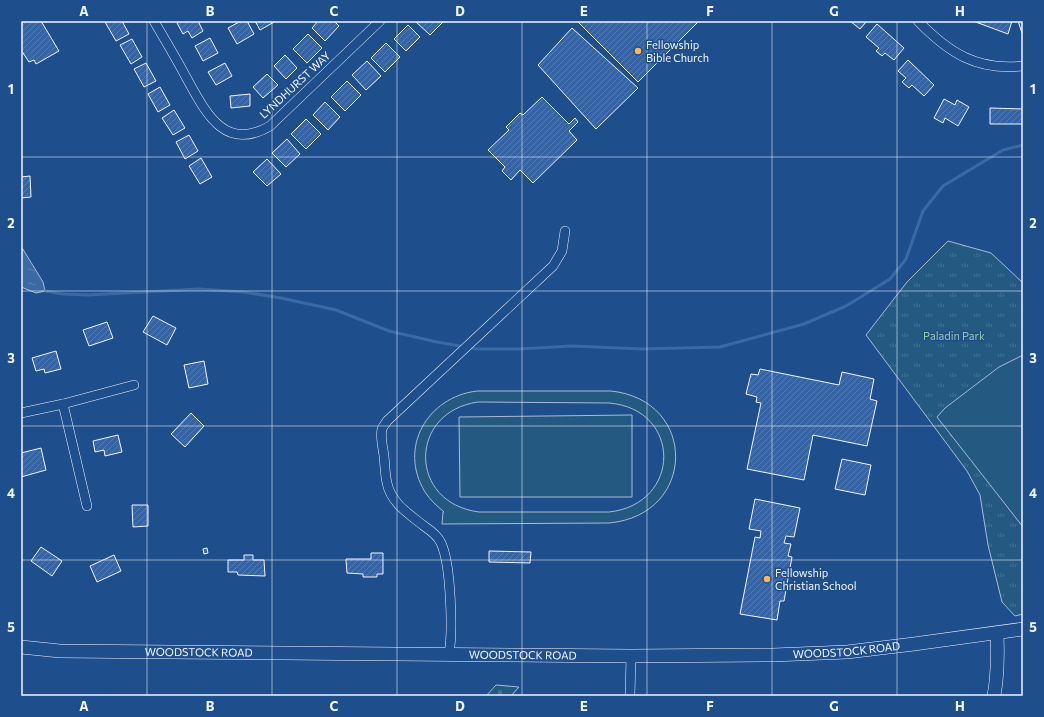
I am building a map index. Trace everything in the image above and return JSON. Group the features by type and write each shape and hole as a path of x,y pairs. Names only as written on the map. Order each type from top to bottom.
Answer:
{"street":[{"name":"LYNDHURST WAY","path":"154,21 196,97 208,115 223,129 231,133 243,135 253,134 270,126 380,21"},
{"path":"918,21 935,38 956,54 993,66 1023,66"},
{"path":"449,654 451,632 450,596 447,566 441,542 434,534 397,504 390,493 387,483 382,444 382,429 387,421 553,266 562,251 566,231"},
{"path":"21,413 63,404 134,385"},
{"path":"63,404 87,506"},
{"name":"WOODSTOCK ROAD","path":"21,647 60,651 630,656 773,655 847,652 1023,629"},
{"path":"994,696 998,677 997,633"},
{"path":"630,656 630,696"}],"green space":[{"name":"Paladin Park","path":"948,241 991,253 1023,283 1023,614 1015,616 1002,602 988,545 980,495 967,471 866,335 907,282"},
{"path":"1023,355 1023,527 937,417 945,408 999,367"},
{"path":"477,391 611,391 640,399 660,414 672,435 676,457 671,480 659,500 638,515 609,523 442,524 444,512 427,495 417,475 415,458 416,442 422,427 431,414 444,403 459,395","holes":["478,402 609,403 633,409 650,421 660,438 664,457 660,476 650,492 633,505 609,512 479,512 456,505 439,492 429,476 426,457 429,439 439,422 455,409"]},
{"path":"632,415 632,497 460,497 459,417"},
{"path":"496,685 519,687 511,696 486,696"}],"water":[{"path":"21,246 43,282 45,291 36,293 21,287"}],"building":[{"path":"21,21 41,21 59,51 36,64 34,60 29,62 21,50"},
{"path":"122,21 129,34 116,41 105,22"},
{"path":"181,21 198,21 203,31 192,38 188,31 183,34 177,23"},
{"path":"241,21 247,21 254,34 237,44 228,28"},
{"path":"255,21 276,21 260,30"},
{"path":"318,21 334,21 339,26 325,41 312,28"},
{"path":"415,21 444,21 430,35"},
{"name":"Fellowship Bible Church","path":"577,21 699,21 638,82"},
{"path":"850,21 867,21 860,29"},
{"path":"973,21 1012,21 1008,34"},
{"path":"1018,21 1023,21 1023,33 1022,33"},
{"path":"877,24 904,48 894,60 885,53 882,56 876,51 879,48 866,37"},
{"path":"408,25 420,37 406,51 394,39"},
{"path":"572,28 638,88 596,129 538,65"},
{"path":"308,34 322,48 307,63 293,49"},
{"path":"210,38 218,53 203,61 195,46"},
{"path":"132,39 142,57 131,64 120,45"},
{"path":"386,43 400,57 385,72 371,58"},
{"path":"285,55 297,68 286,79 274,66"},
{"path":"908,60 934,85 924,96 912,85 909,88 902,82 906,78 898,71"},
{"path":"367,61 381,76 366,90 352,75"},
{"path":"146,63 156,81 144,87 134,69"},
{"path":"225,63 232,76 216,85 208,72"},
{"path":"267,74 278,85 263,98 253,87"},
{"path":"347,81 361,95 345,111 331,97"},
{"path":"160,87 170,105 158,112 148,94"},
{"path":"250,94 250,106 231,108 230,96"},
{"path":"542,97 569,124 575,118 578,122 569,131 577,140 533,183 520,170 511,180 502,171 505,167 488,150 509,130 506,127 520,113 523,115"},
{"path":"944,99 955,105 957,100 969,107 958,126 945,118 943,123 934,118"},
{"path":"325,102 340,117 328,130 313,115"},
{"path":"990,108 1023,109 1023,124 990,124"},
{"path":"174,110 185,128 173,135 162,118"},
{"path":"306,119 321,134 306,149 291,134"},
{"path":"189,135 198,151 185,159 176,142"},
{"path":"287,139 300,154 286,167 272,153"},
{"path":"201,158 212,177 200,184 189,166"},
{"path":"267,159 281,174 267,186 253,172"},
{"path":"30,176 31,197 21,198 21,177"},
{"path":"153,316 176,328 167,345 143,332"},
{"path":"107,322 113,338 89,346 83,330"},
{"path":"56,351 61,369 45,373 44,369 36,371 32,358"},
{"path":"204,361 208,384 189,388 184,365"},
{"path":"760,369 839,385 842,372 874,379 870,399 877,401 867,446 813,435 804,480 747,469 761,403 756,402 757,397 746,394 751,374 758,375"},
{"path":"191,413 204,426 185,447 171,434"},
{"path":"118,435 122,452 105,456 104,450 95,452 93,441"},
{"path":"41,448 46,470 21,477 21,453"},
{"path":"842,459 871,465 865,495 835,489"},
{"name":"Fellowship Christian School","path":"755,499 800,508 794,537 786,536 784,543 791,544 788,556 792,557 784,601 780,601 777,620 740,614 755,537 760,538 761,531 749,529"},
{"path":"132,505 148,505 148,526 133,527"},
{"path":"41,547 62,561 52,576 31,561"},
{"path":"207,548 208,553 204,554 203,549"},
{"path":"489,551 531,552 530,563 489,562"},
{"path":"371,553 383,553 383,574 377,574 377,577 363,577 363,574 347,573 346,559 371,559"},
{"path":"114,555 121,571 97,582 90,566"},
{"path":"244,555 253,555 253,560 264,560 265,576 238,575 237,572 228,572 228,560 244,560"}],"waterway":[{"path":"45,291 63,294 88,295 199,289 244,292 281,298 336,310 389,331 477,349 519,349 572,346 642,349 720,347 804,324 846,306 890,279 906,259 923,211 943,186 1003,150 1023,145"}],"place":[{"name":"Fellowship Bible Church","path":"638,51"},
{"name":"Fellowship Christian School","path":"767,579"}]}
